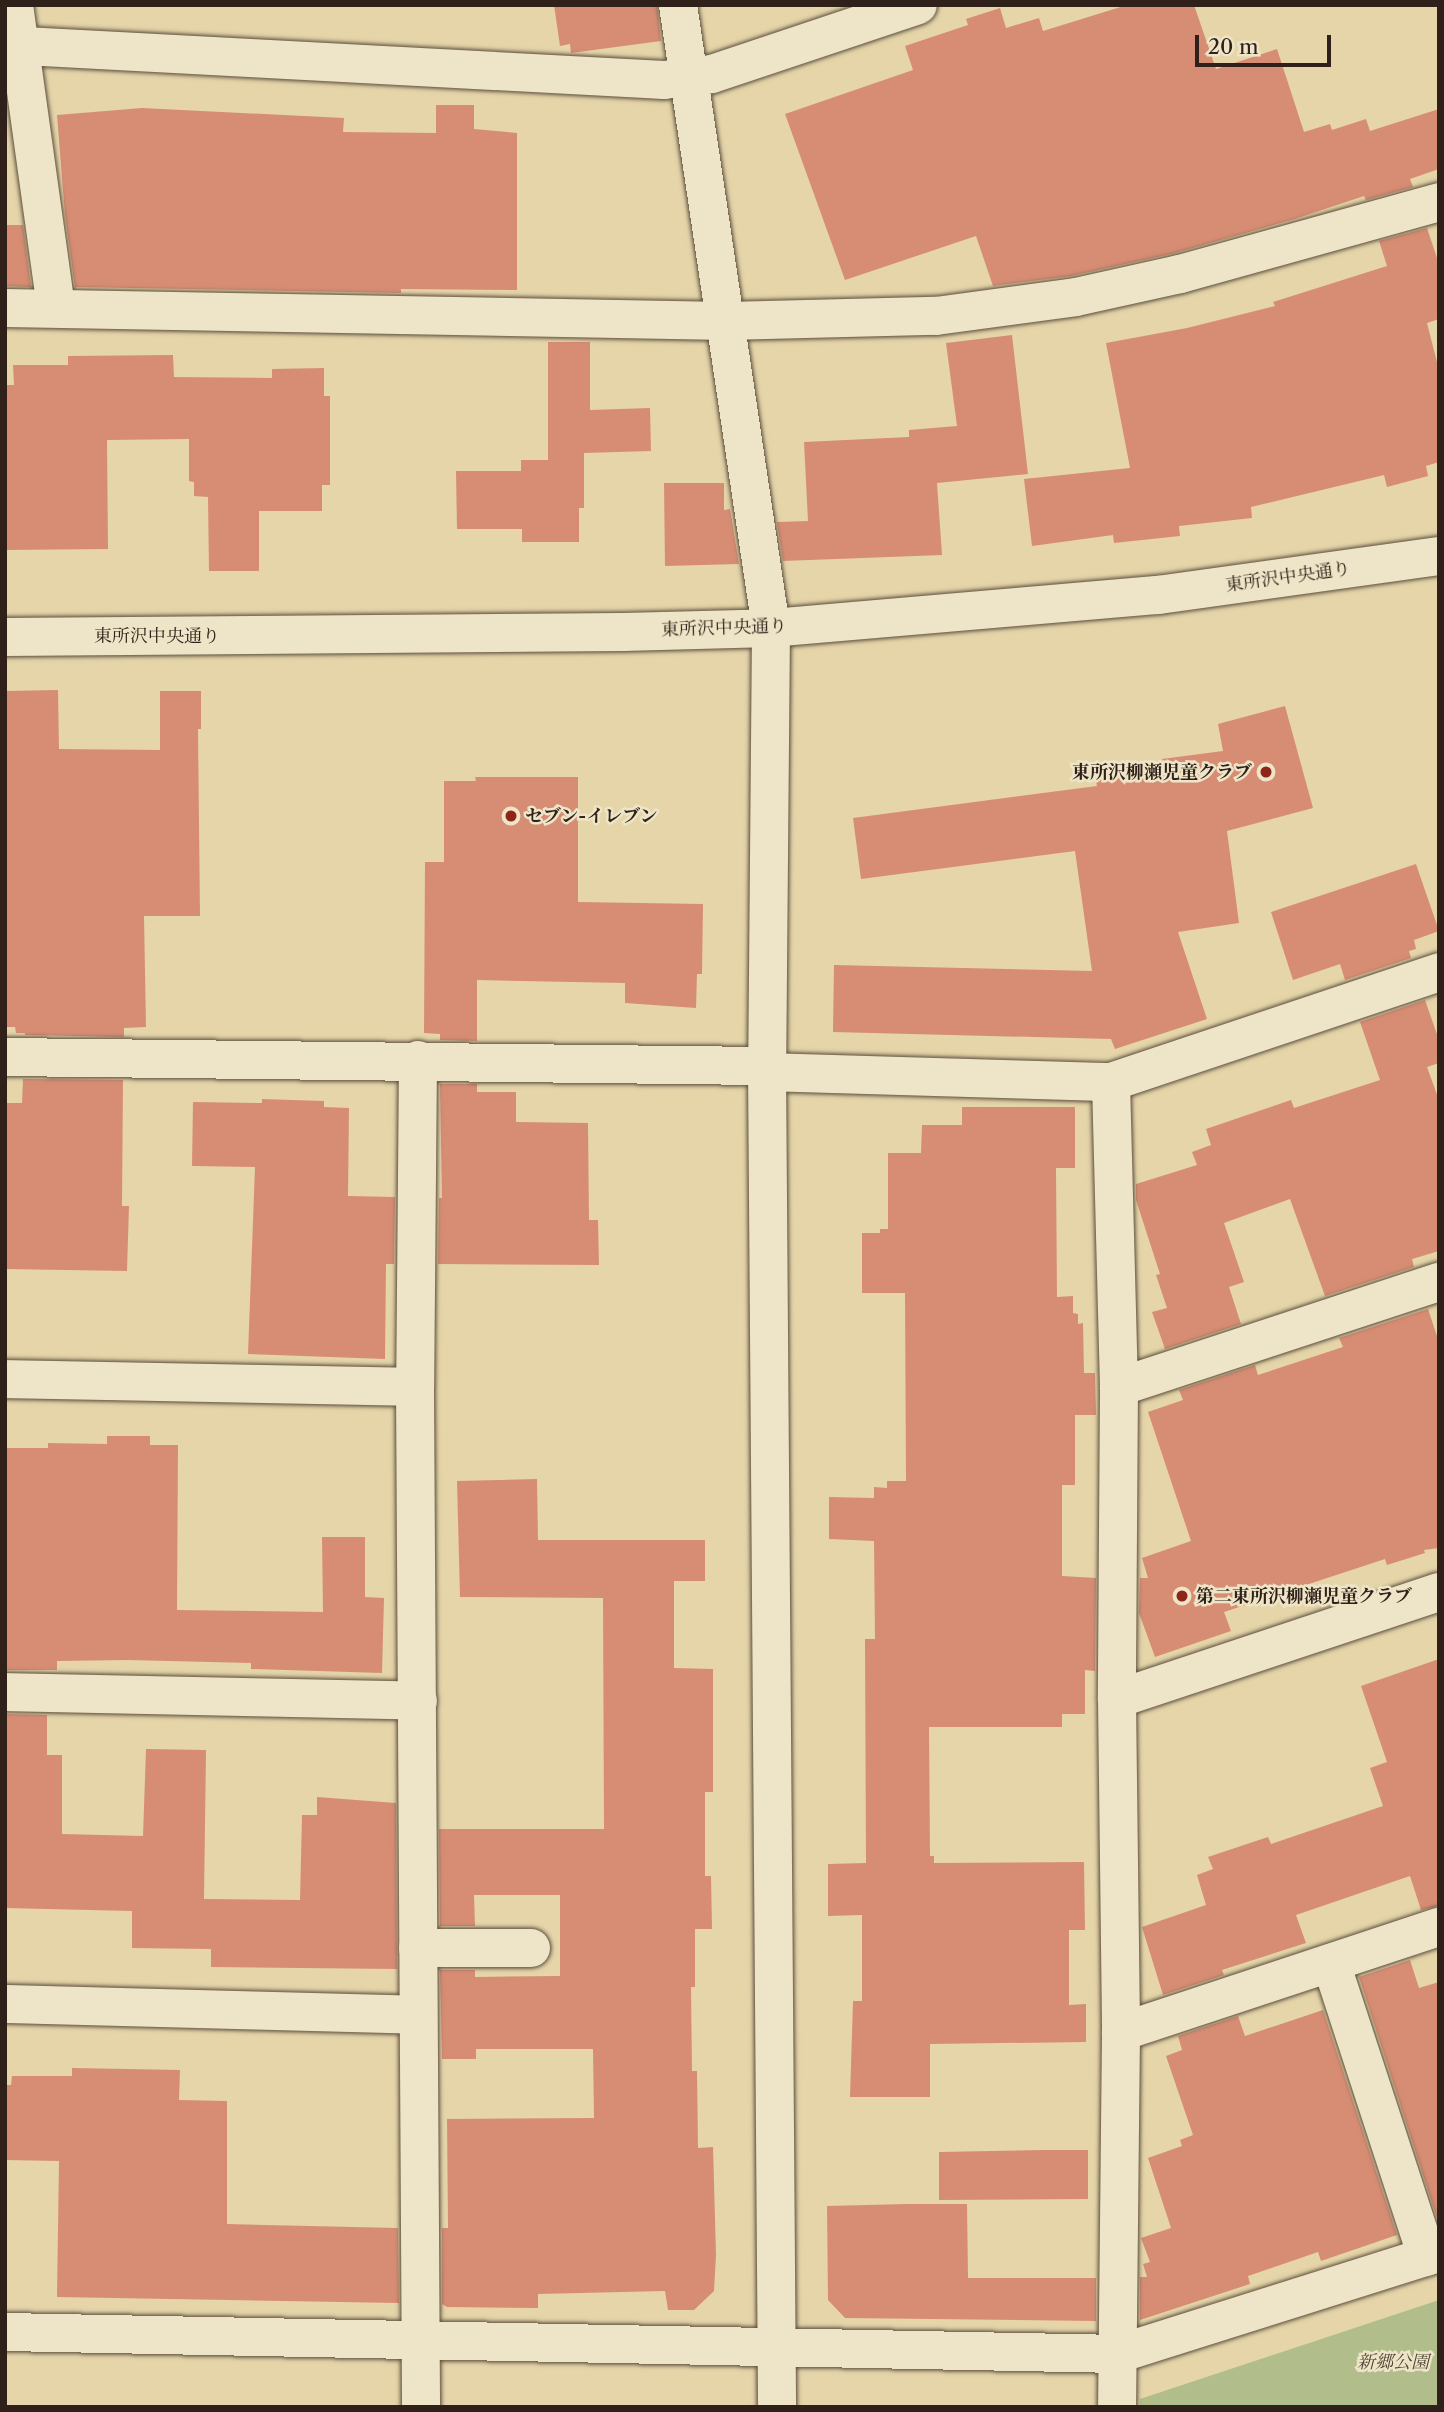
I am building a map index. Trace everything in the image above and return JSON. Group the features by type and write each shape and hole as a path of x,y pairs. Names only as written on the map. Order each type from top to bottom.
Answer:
{"street":[{"path":"14,5 13,45 57,307"},
{"path":"678,5 771,628 767,1069 777,2407"},
{"path":"13,45 664,80 712,74 918,5"},
{"path":"5,308 726,321 936,316 1076,297 1180,274 1439,202"},
{"name":"東所沢中央通り","path":"5,637 771,628 1158,595 1439,556"},
{"path":"5,1057 418,1060 1111,1082 1439,972"},
{"path":"418,1060 415,1387 421,2407"},
{"path":"1111,1082 1119,1387 1121,2032 1117,2407"},
{"path":"1119,1387 1439,1282"},
{"path":"5,1379 415,1387"},
{"path":"1118,1699 1439,1592"},
{"path":"5,1692 418,1701"},
{"path":"1121,2032 1439,1927"},
{"path":"418,1948 531,1948"},
{"path":"5,2332 1118,2354 1433,2255 1331,1964"},
{"path":"5,2004 417,2015"}],"green space":[{"name":"新郷公園","path":"1439,2300 1439,2407 1140,2407 1140,2399"}],"building":[{"path":"554,5 657,5 661,41 571,53 570,44 560,46"},
{"path":"1127,5 1194,5 1216,69 1277,49 1304,132 1330,124 1332,130 1366,119 1370,131 1439,109 1439,169 1410,179 1413,187 1366,200 1364,196 1175,253 1071,276 993,286 976,236 845,280 785,114 913,70 905,46 968,25 966,19 1000,8 1006,28 1039,18 1043,31"},
{"path":"436,105 474,105 474,129 517,133 517,290 401,289 401,293 75,287 65,215 57,115 142,108 344,118 343,132 436,133"},
{"path":"5,225 23,225 31,287 5,286"},
{"path":"1427,228 1439,264 1439,319 1427,323 1439,370 1439,462 1426,466 1428,476 1387,487 1384,475 1251,507 1252,518 1179,526 1180,536 1114,543 1113,535 1032,546 1024,479 1130,468 1106,343 1187,328 1275,306 1273,302 1387,266 1379,241"},
{"path":"1012,335 1028,474 937,483 942,555 783,561 777,522 808,521 804,442 909,437 909,430 957,426 946,343"},
{"path":"548,342 590,342 590,410 650,408 651,451 584,453 584,508 579,508 579,542 522,542 522,529 457,529 456,471 521,471 521,460 548,460"},
{"path":"173,355 174,377 272,378 272,369 324,368 324,396 330,396 330,485 322,485 322,511 259,511 259,571 209,571 208,497 194,496 194,482 189,481 189,439 107,440 108,549 5,550 5,385 14,385 13,365 68,365 68,356"},
{"path":"664,483 724,483 724,510 730,509 739,564 665,566"},
{"path":"58,690 59,749 160,750 160,691 201,691 201,729 198,729 200,916 144,916 146,1027 124,1028 124,1037 25,1035 16,1033 15,1027 5,1027 5,691"},
{"path":"1285,706 1313,808 1227,831 1239,923 1178,932 1207,1019 1115,1049 1111,1039 833,1032 834,965 1092,971 1075,851 861,879 853,818 1097,786 1095,778 1163,766 1162,759 1223,751 1218,724"},
{"path":"475,777 578,777 578,902 703,904 702,974 697,974 696,1008 625,1003 625,983 477,980 477,1041 440,1040 440,1034 424,1033 425,862 444,862 444,781 476,781"},
{"path":"1416,864 1439,931 1414,940 1416,949 1409,951 1411,958 1345,980 1340,964 1293,980 1271,912"},
{"path":"1425,1000 1439,1040 1439,1063 1427,1067 1439,1100 1439,1251 1412,1259 1414,1267 1325,1296 1290,1199 1224,1223 1244,1282 1229,1287 1241,1324 1165,1349 1152,1312 1167,1308 1156,1275 1160,1274 1136,1200 1136,1184 1197,1165 1192,1152 1211,1145 1206,1129 1291,1100 1294,1108 1380,1080 1360,1022"},
{"path":"23,1079 123,1080 122,1206 129,1206 127,1271 5,1269 5,1103 22,1103"},
{"path":"440,1084 477,1084 477,1092 516,1092 516,1122 588,1123 589,1220 598,1220 599,1265 438,1264 439,1198 442,1198"},
{"path":"262,1099 324,1101 324,1107 349,1108 348,1196 395,1197 394,1264 386,1264 385,1359 248,1354 255,1167 192,1166 193,1102 262,1103"},
{"path":"962,1107 1075,1107 1075,1168 1056,1168 1057,1297 1073,1296 1073,1313 1078,1314 1078,1324 1083,1323 1084,1373 1095,1373 1096,1415 1075,1415 1075,1485 1062,1485 1062,1576 1096,1578 1095,1671 1085,1670 1085,1714 1062,1714 1062,1727 929,1727 930,1856 934,1856 934,1863 1084,1862 1085,1930 1069,1930 1069,2005 1086,2004 1086,2042 930,2044 930,2097 850,2097 853,2001 862,2001 862,1915 828,1916 828,1864 866,1863 865,1639 875,1639 874,1541 829,1539 829,1497 874,1498 874,1487 887,1488 887,1481 906,1481 905,1293 862,1293 862,1233 880,1233 880,1229 888,1229 888,1153 921,1153 922,1125 962,1125"},
{"path":"1428,1309 1439,1342 1439,1548 1424,1550 1425,1553 1387,1565 1385,1559 1224,1612 1231,1631 1155,1657 1139,1613 1140,1578 1148,1578 1142,1558 1191,1541 1148,1412 1183,1400 1179,1390 1255,1365 1258,1375 1343,1347 1339,1338"},
{"path":"107,1436 150,1436 150,1445 178,1445 177,1610 323,1612 322,1537 365,1537 365,1597 384,1598 382,1673 251,1669 251,1663 128,1660 57,1661 57,1670 5,1670 5,1448 48,1448 48,1443 107,1444"},
{"path":"537,1479 538,1540 705,1540 705,1581 674,1581 674,1668 713,1669 713,1792 705,1792 705,1876 711,1876 712,1929 695,1929 695,1987 691,1987 692,2071 697,2071 698,2148 713,2147 716,2255 714,2291 694,2310 668,2310 665,2291 538,2294 538,2308 447,2307 442,2304 442,2228 448,2228 447,2119 594,2118 593,2049 476,2049 476,2059 442,2059 440,1970 475,1970 475,1977 560,1976 560,1895 474,1895 475,1926 440,1926 439,1829 604,1829 603,1598 460,1597 457,1481"},
{"path":"1439,1659 1439,1906 1421,1910 1410,1876 1296,1915 1306,1943 1222,1970 1224,1975 1163,1995 1142,1927 1206,1905 1197,1875 1213,1869 1208,1857 1268,1837 1271,1844 1383,1806 1370,1768 1387,1762 1361,1686"},
{"path":"5,1714 47,1715 47,1755 62,1755 62,1834 143,1836 146,1749 206,1750 204,1899 300,1900 302,1815 317,1815 317,1797 396,1803 397,1969 211,1967 211,1949 132,1948 132,1911 5,1908"},
{"path":"1410,1960 1419,1988 1439,1982 1438,2221 1359,1977"},
{"path":"1323,2010 1397,2235 1321,2261 1318,2252 1248,2276 1250,2284 1140,2320 1140,2277 1147,2277 1143,2264 1150,2262 1141,2238 1171,2228 1148,2158 1182,2146 1180,2140 1193,2135 1166,2056 1182,2050 1178,2036 1238,2016 1245,2036"},
{"path":"72,2068 180,2070 179,2100 227,2101 227,2224 398,2228 399,2303 57,2297 59,2161 5,2160 5,2085 11,2085 12,2076 72,2076"},
{"path":"1088,2150 1088,2199 939,2200 939,2152"},
{"path":"967,2204 968,2278 1096,2278 1096,2321 845,2318 828,2300 827,2206"}],"place":[{"name":"東所沢柳瀬児童クラブ","path":"1266,772"},
{"name":"セブン-イレブン","path":"511,816"},
{"name":"第二東所沢柳瀬児童クラブ","path":"1182,1596"}]}
